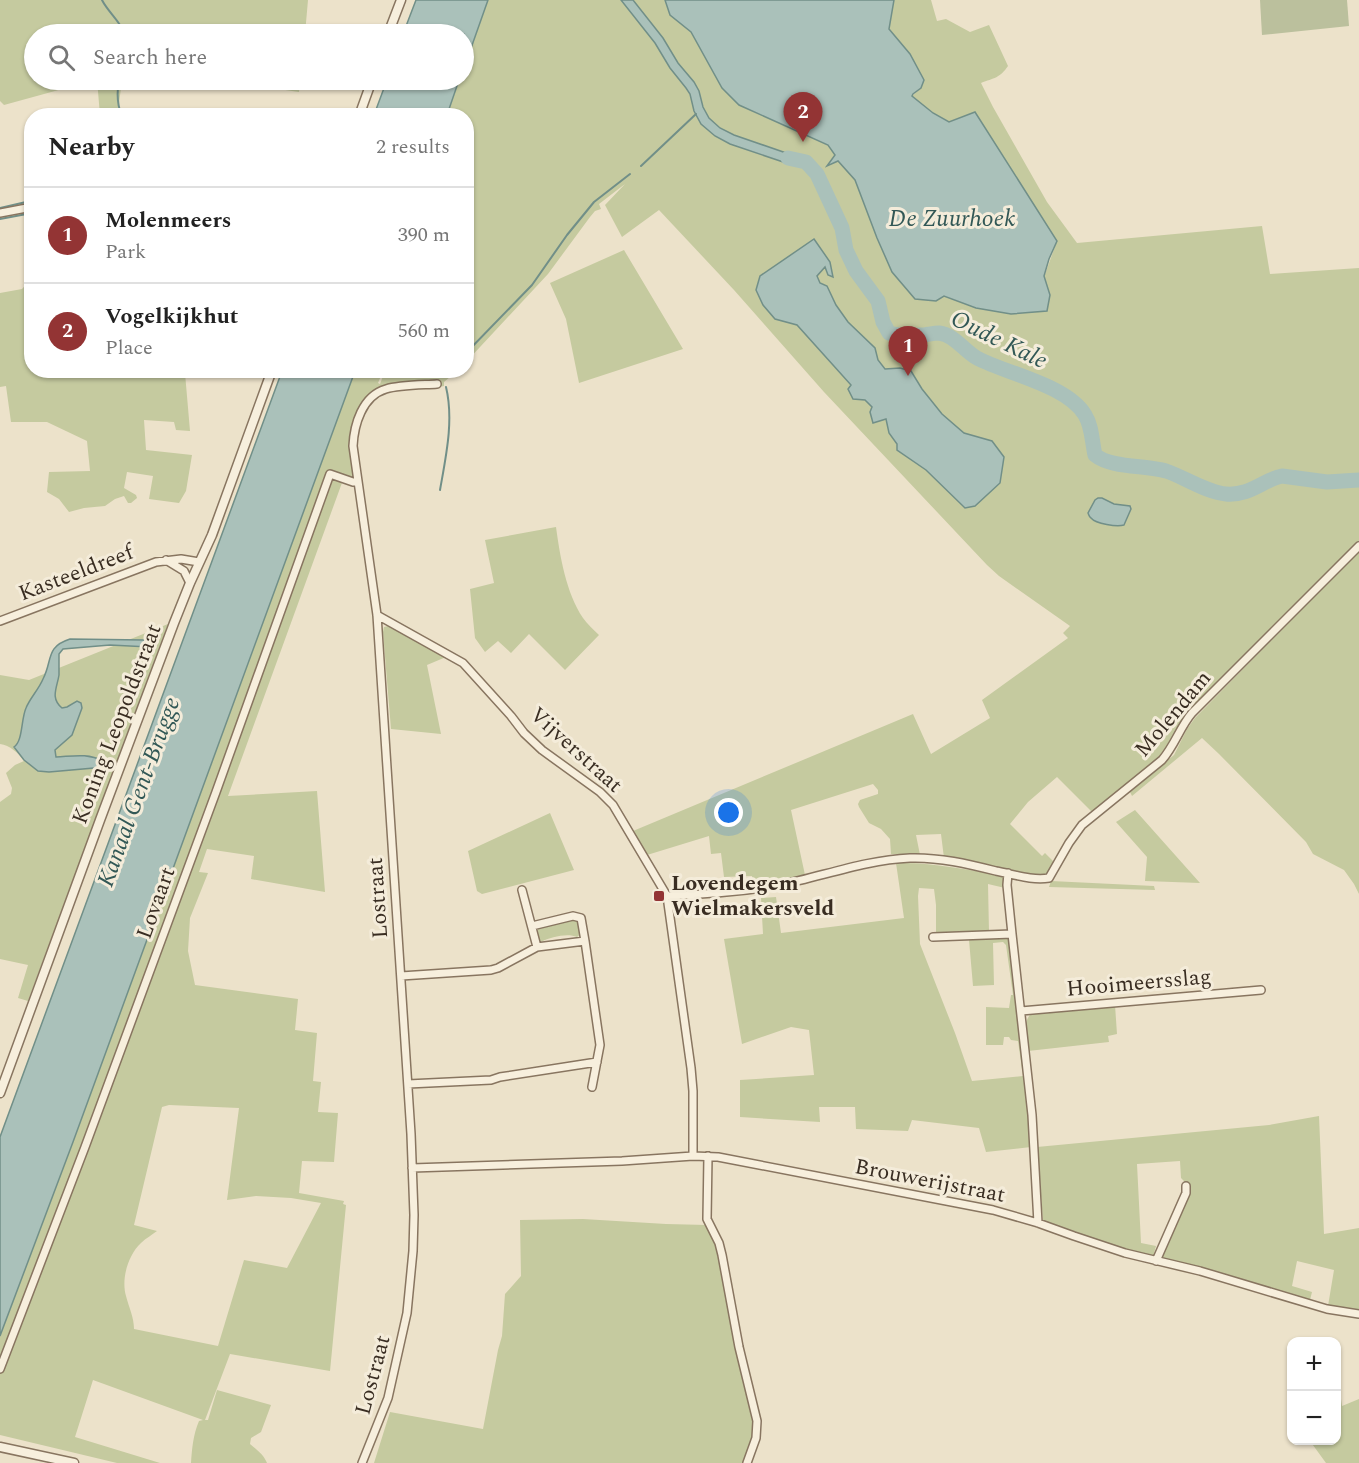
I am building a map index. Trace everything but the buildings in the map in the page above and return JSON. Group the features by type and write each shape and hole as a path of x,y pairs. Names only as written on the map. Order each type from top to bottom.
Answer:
{"street":[{"path":"392,24 400,0"},
{"path":"362,108 368,90"},
{"path":"0,213 24,208"},
{"name":"Koning Leopoldstraat","path":"0,1093 104,809 190,583 212,535 269,378"},
{"name":"Lostraat","path":"362,1463 388,1398 407,1313 413,1251 408,1084 377,615 353,436 360,414 372,397 379,392 387,388 437,384"},
{"name":"Lovaart","path":"0,1369 86,1147 330,474 358,482"},
{"name":"Molendam","path":"1008,873 1039,879 1049,878 1082,825 1162,760 1192,713 1359,546"},
{"name":"Kasteeldreef","path":"0,621 156,562 181,559 199,562"},
{"name":"Kasteeldreef","path":"166,560 184,571 190,583"},
{"name":"Vijverstraat","path":"377,615 463,663 524,733 542,750 600,792 613,806 667,896"},
{"path":"693,1156 691,1068 667,896 754,889 890,859 914,858 968,865 1008,873 1007,885 1032,1115 1038,1222"},
{"path":"522,890 537,947"},
{"path":"532,926 573,916 581,918 600,1046 592,1087"},
{"path":"933,937 1012,934"},
{"path":"401,976 494,969 537,947 585,941"},
{"name":"Hooimeersslag","path":"1021,1011 1261,990"},
{"path":"408,1084 491,1080 597,1062"},
{"name":"Brouwerijstraat","path":"412,1168 622,1161 693,1156 747,1162 993,1210 1038,1222 1125,1253 1200,1271 1328,1309 1359,1314"},
{"path":"708,1156 707,1219 719,1243 722,1255 739,1347 757,1421 756,1438 747,1463"},
{"path":"1156,1261 1186,1193 1186,1186"},
{"path":"0,1447 74,1463"}],"green space":[{"path":"0,0 308,0 306,24 24,24 24,90 59,90 4,105 0,101"},
{"path":"488,0 621,0 655,43 690,94 694,111 715,136 730,144 770,157 805,162 792,155 734,135 720,128 709,118 694,82 633,0 665,0 670,15 691,32 712,70 739,105 828,145 835,155 828,165 838,161 855,180 892,272 976,308 1050,295 1044,277 1057,241 949,122 933,113 912,96 921,88 910,54 889,29 894,0 931,0 937,21 946,19 970,32 989,25 1008,66 993,79 981,83 1047,202 1077,243 1262,226 1270,274 1359,268 1359,475 1328,478 1298,475 1299,481 1359,484 1359,542 1193,708 1161,757 1093,813 1057,777 1028,802 1010,824 1042,856 1045,853 1056,864 1047,875 1042,877 944,858 941,834 916,835 920,855 891,854 890,839 881,829 869,823 858,804 860,800 878,794 873,784 791,810 805,875 754,886 752,876 724,877 721,853 711,854 709,836 647,855 633,831 913,714 931,754 990,718 982,700 1068,638 1063,633 1070,626 987,565 824,392 734,290 659,210 622,237 605,205 625,184 599,204 601,209 595,211 590,217 548,274 474,353 474,108 450,108 456,90 474,90 474,40","holes":["977,355 1050,383 1072,395 1083,405 1092,420 1097,448 1102,456 1088,452 1086,423 1079,411 1072,405 1056,395 974,361"]},
{"path":"1260,0 1347,0 1349,26 1262,35"},
{"path":"98,90 121,90 118,108 99,108"},
{"path":"624,250 683,349 579,383 566,319 550,283"},
{"path":"24,287 24,378 185,378 190,431 176,430 174,422 144,420 146,450 192,455 186,491 179,503 149,499 153,476 127,472 124,488 137,498 131,503 128,503 124,496 105,506 69,512 59,499 47,492 49,472 90,471 87,441 47,422 11,422 6,386 0,387 0,293"},
{"path":"352,378 380,378 378,383 380,384 382,378 449,378 444,382 444,386 439,387 438,379 394,385 372,397 353,436 358,482 343,480 228,796 317,791 325,892 251,879 254,856 207,849 199,872 208,873 190,918 188,951 195,985 298,999 295,1030 317,1033 313,1081 321,1082 318,1112 338,1113 334,1162 302,1161 299,1193 344,1201 343,1204 346,1205 330,1371 230,1354 205,1420 208,1420 217,1390 271,1405 261,1432 251,1438 250,1444 267,1463 191,1463 195,1432 199,1421 203,1420 93,1380 75,1437 160,1463 117,1463 0,1435 0,1336","holes":["169,1105 239,1108 227,1200 256,1196 321,1203 287,1268 244,1260 218,1346 134,1329 124,1282 132,1254 143,1241 157,1231 134,1225 162,1107"]},
{"path":"556,527 562,562 572,597 583,618 599,635 565,670 529,634 511,653 498,641 485,652 475,638 470,589 494,583 485,540"},
{"path":"1359,551 1359,894 1344,870 1313,854 1306,842 1202,738 1132,796 1130,792 1174,755 1195,718"},
{"path":"168,624 28,1001 18,998 28,965 0,959 0,802 11,794 12,788 6,773 24,761 14,750 0,744 0,675 29,680"},
{"path":"388,626 446,657 427,665 441,734 391,729 383,632 384,627"},
{"path":"1135,810 1200,883 1145,881 1147,857 1116,822"},
{"path":"550,813 574,870 482,894 477,891 468,851"},
{"path":"896,863 937,865 1005,876 1005,888 988,884 989,932 936,933 934,889 919,888 920,944 972,1081 1023,1076 1018,1041 1004,1037 1003,1045 986,1045 986,1007 1009,1008 1011,995 1013,995 1006,945 1003,942 993,943 994,985 973,986 969,940 1006,938 1010,940 1031,1147 986,1152 979,1128 912,1120 908,1131 856,1129 855,1107 819,1107 820,1122 740,1117 740,1080 814,1075 809,1030 791,1027 742,1044 724,939 763,934 761,898 776,897 781,933 904,918"},
{"path":"1051,881 1154,886 1155,890 1049,887"},
{"path":"574,918 579,920 581,934 577,937 554,937 541,942 538,940 538,928"},
{"path":"1115,1005 1117,1034 1108,1036 1109,1042 1028,1051 1026,1026 1032,1013"},
{"path":"1319,1116 1324,1234 1359,1228 1359,1311 1328,1306 1334,1270 1297,1261 1292,1286 1312,1292 1310,1300 1164,1260 1161,1256 1190,1187 1181,1178 1180,1161 1137,1164 1141,1243 1156,1246 1153,1257 1065,1230 1043,1220 1037,1147 1269,1125"},
{"path":"583,1219 707,1225 718,1247 736,1350 754,1429 744,1463 374,1463 390,1412 483,1429 502,1336 505,1294 521,1276 520,1220"},
{"path":"1341,1399 1342,1406 1359,1399 1359,1463 1326,1463 1313,1445 1341,1445"}],"water":[{"path":"416,0 488,0 474,40 474,24 407,24"},
{"path":"621,0 633,0 663,38 678,63 694,82 709,118 720,128 806,162 789,164 730,144 715,136 701,124 694,111 690,94 655,43"},
{"name":"De Zuurhoek","path":"665,0 894,0 889,29 910,54 924,80 921,88 912,96 933,113 949,122 975,112 1057,241 1044,276 1050,295 1047,311 1011,314 976,308 944,296 936,301 915,299 892,272 855,180 838,161 827,166 835,155 828,145 739,105 722,88 691,32 670,15"},
{"path":"383,90 456,90 449,108 377,108"},
{"path":"814,239 830,262 833,277 828,275 825,267 817,276 820,283 827,286 848,322 875,348 878,360 885,369 900,368 911,371 942,414 964,433 992,441 1004,457 1000,483 975,506 965,508 926,470 897,450 897,444 889,433 886,419 873,423 870,412 872,407 865,400 853,399 848,389 851,385 797,325 775,319 763,305 756,290 760,276"},
{"name":"Kanaal Gent-Brugge","path":"279,378 352,378 0,1336 0,1137"},
{"path":"1098,498 1114,504 1130,506 1131,509 1124,525 1102,523 1090,517 1088,513"},
{"path":"70,639 144,640 149,643 149,647 110,645 63,649 59,654 59,675 55,697 62,708 77,701 81,703 82,708 72,735 55,750 56,757 92,757 104,761 105,767 38,771 24,760 14,747 19,740 26,708 41,683 53,650 62,642"}],"waterway":[{"path":"102,0 119,24"},
{"path":"118,90 119,108"},
{"path":"641,166 696,114"},
{"name":"Oude Kale","path":"788,158 806,162 817,174 842,228 846,250 856,271 878,301 883,322 889,333 905,336 945,334 977,358 1036,381 1065,396 1085,415 1095,455 1102,459 1166,471 1212,491 1226,494 1242,493 1282,476 1327,482 1359,480"},
{"path":"474,345 532,285 567,235 594,202 630,174"},
{"path":"0,208 24,202"},
{"path":"0,219 24,214"},
{"path":"440,490 449,425 446,387"}],"place":[{"name":"Vogelkijkhut","path":"803,142"},
{"name":"Molenmeers","path":"908,376"},
{"name":"Lovendegem Wielmakersveld","path":"659,896"}]}
